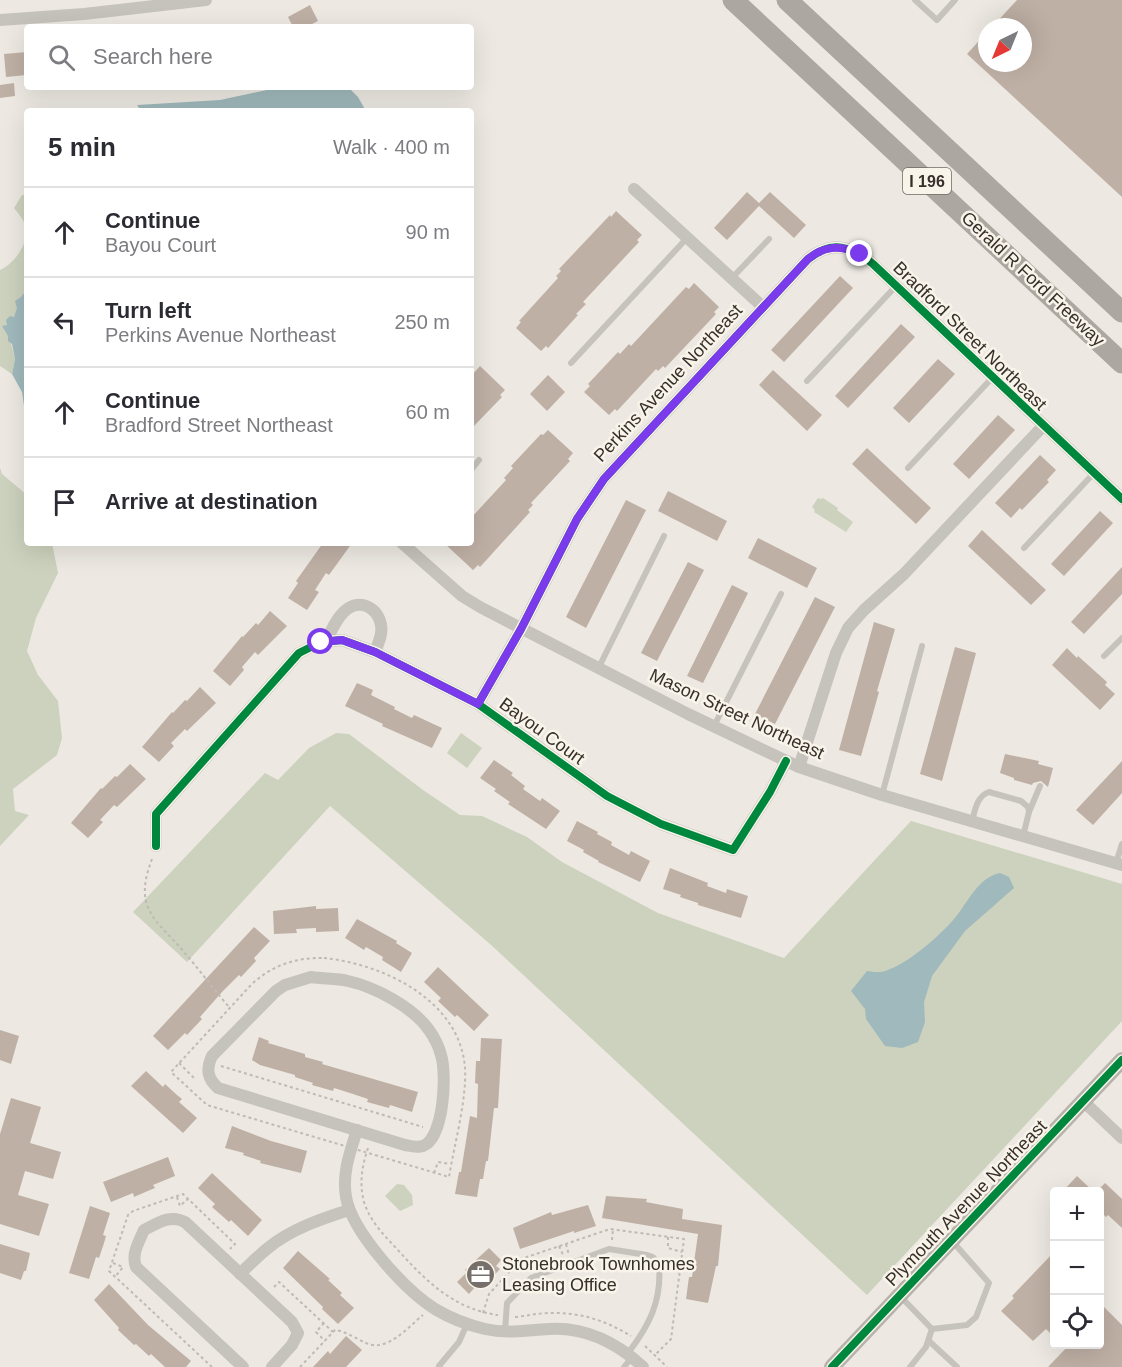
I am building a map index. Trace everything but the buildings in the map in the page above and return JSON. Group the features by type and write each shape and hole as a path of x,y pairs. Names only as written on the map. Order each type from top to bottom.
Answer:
{"highway":[{"name":"Gerald R Ford Freeway","path":"733,0 1122,363"},
{"name":"Gerald R Ford Freeway","path":"788,0 1122,312"}],"main road":[{"name":"Plymouth Avenue Northeast","path":"832,1367 1122,1060"}],"street":[{"path":"0,20 84,14 206,0"},
{"path":"634,189 763,307"},
{"name":"Bradford Street Northeast","path":"763,307 817,252 826,248 839,247 860,254 1122,499"},
{"name":"Perkins Avenue Northeast","path":"478,704 521,629 577,519 594,492 763,307"},
{"path":"799,767 836,653 848,628 864,610 904,574 1043,426"},
{"name":"Mason Street Northeast","path":"406,546 462,596 521,629 786,762 882,795 1119,864"},
{"path":"326,642 344,610 355,604 366,605 375,611 381,625 381,634 375,652"},
{"name":"Bayou Court","path":"156,846 156,814 299,653 321,642 342,640 375,652 478,704 607,796 661,824 732,850 770,792 786,762"},
{"path":"311,977 347,981 382,992 406,1008 430,1031 441,1056 444,1072 437,1131 423,1146 414,1147 357,1130 218,1088 208,1074 208,1065 212,1056 257,1008 285,985 311,977"},
{"path":"1083,1101 1122,1138"},
{"path":"357,1130 351,1148 345,1184 349,1210 360,1232 414,1293 433,1307 473,1326 505,1332 570,1329 607,1340 628,1359 643,1367"},
{"path":"240,1274 283,1237 349,1210"},
{"path":"243,1367 139,1270 134,1257 144,1230 161,1221 173,1218 185,1222 296,1327 298,1333 296,1339 272,1367"}],"lane":[{"path":"915,0 937,20 955,0"},
{"path":"571,363 687,238"},
{"path":"732,279 769,238"},
{"path":"807,381 896,286"},
{"path":"908,468 992,378"},
{"path":"474,466 479,460"},
{"path":"1024,548 1094,473"},
{"path":"599,667 664,536"},
{"path":"714,726 781,594"},
{"path":"1104,656 1122,638"},
{"path":"882,795 922,646"},
{"path":"1023,837 1029,812 1040,786"},
{"path":"972,821 979,799 986,792 1021,801 1028,807 1029,812"},
{"path":"1119,864 1122,844"},
{"path":"932,1329 967,1325 976,1317 989,1283 951,1239"},
{"path":"505,1332 507,1304 531,1278 609,1249 648,1255 653,1257 659,1265 659,1283 652,1317 628,1359"},
{"path":"899,1295 932,1329"},
{"path":"440,1367 473,1326"},
{"path":"910,1367 929,1341 932,1329"},
{"path":"929,1341 957,1367"}],"path":[{"path":"156,846 146,874 145,895 150,909 156,921 182,948 207,983 230,1008"},
{"path":"324,958 359,963 382,971 410,987 433,1006 450,1025 464,1059 465,1091 449,1178 207,1105 171,1072 179,1064 264,974 284,964 300,959 324,958"},
{"path":"212,1056 222,1066 437,1131"},
{"path":"179,1064 196,1079"},
{"path":"372,1135 362,1168 362,1192 368,1214 374,1224 435,1288 456,1302 483,1312 517,1317 560,1313 590,1317 619,1328 638,1341 667,1367"},
{"path":"434,1173 438,1162 451,1164"},
{"path":"212,1367 109,1271 125,1220 133,1211 183,1194 235,1244"},
{"path":"177,1196 180,1206 188,1199"},
{"path":"125,1220 135,1223"},
{"path":"473,1326 483,1312 489,1294 521,1259 613,1229 684,1239 671,1339 654,1355"},
{"path":"609,1243 612,1240 613,1229"},
{"path":"599,1232 603,1242"},
{"path":"668,1237 668,1248 682,1252"},
{"path":"560,1246 565,1257 570,1254 566,1244"},
{"path":"112,1263 123,1267 115,1277"},
{"path":"279,1282 333,1332"},
{"path":"300,1367 337,1329 371,1346 381,1346 390,1342 433,1307"},
{"path":"324,1323 316,1332 325,1341"}],"green space":[{"path":"24,195 24,223 21,216 14,208"},
{"path":"24,242 24,292 14,317 8,325 15,359 12,374 0,366 0,270 11,263"},
{"path":"0,468 2,474 24,492 24,546 53,546 58,573 36,618 27,651 38,675 58,701 62,738 57,755 13,789 15,811 29,815 0,846"},
{"path":"818,498 823,498 838,508 837,510 853,522 846,532 814,512 812,507"},
{"path":"336,733 349,734 460,815 482,816 527,837 562,862 658,913 784,958 911,821 1122,884 1122,1021 867,1295 490,944 330,806 187,962 133,912 265,773 278,780 309,748"},
{"path":"461,733 482,748 467,768 447,753"},
{"path":"397,1184 404,1185 412,1195 413,1205 400,1211 385,1196"}],"water":[{"path":"267,90 351,90 364,108 139,108 137,105 220,100"},
{"path":"24,293 24,406 22,392 12,374 15,359 12,344 8,341 8,336 2,326 7,325 6,320 10,316 14,317 17,308 15,301"},
{"path":"1000,873 1009,877 1014,888 965,931 932,976 924,1002 925,1022 918,1042 902,1048 885,1046 866,1019 865,1009 851,991 867,971 881,972 912,957 952,921 981,884"}],"cycle path":[{"path":"478,704 521,629 577,519 604,479 808,259 825,249 833,247 849,249 873,264 1122,499"},
{"path":"156,846 156,814 299,653 321,642 342,640 375,652 478,704 607,796 661,824 733,850 770,792 786,761"},
{"path":"832,1367 1122,1060"}],"place":[{"name":"Stonebrook Townhomes Leasing Office","path":"481,1274"}],"route":[{"path":"321,642 342,640 375,652 478,704 521,629 577,519 604,479 808,259 826,248 839,247 860,254"}]}
